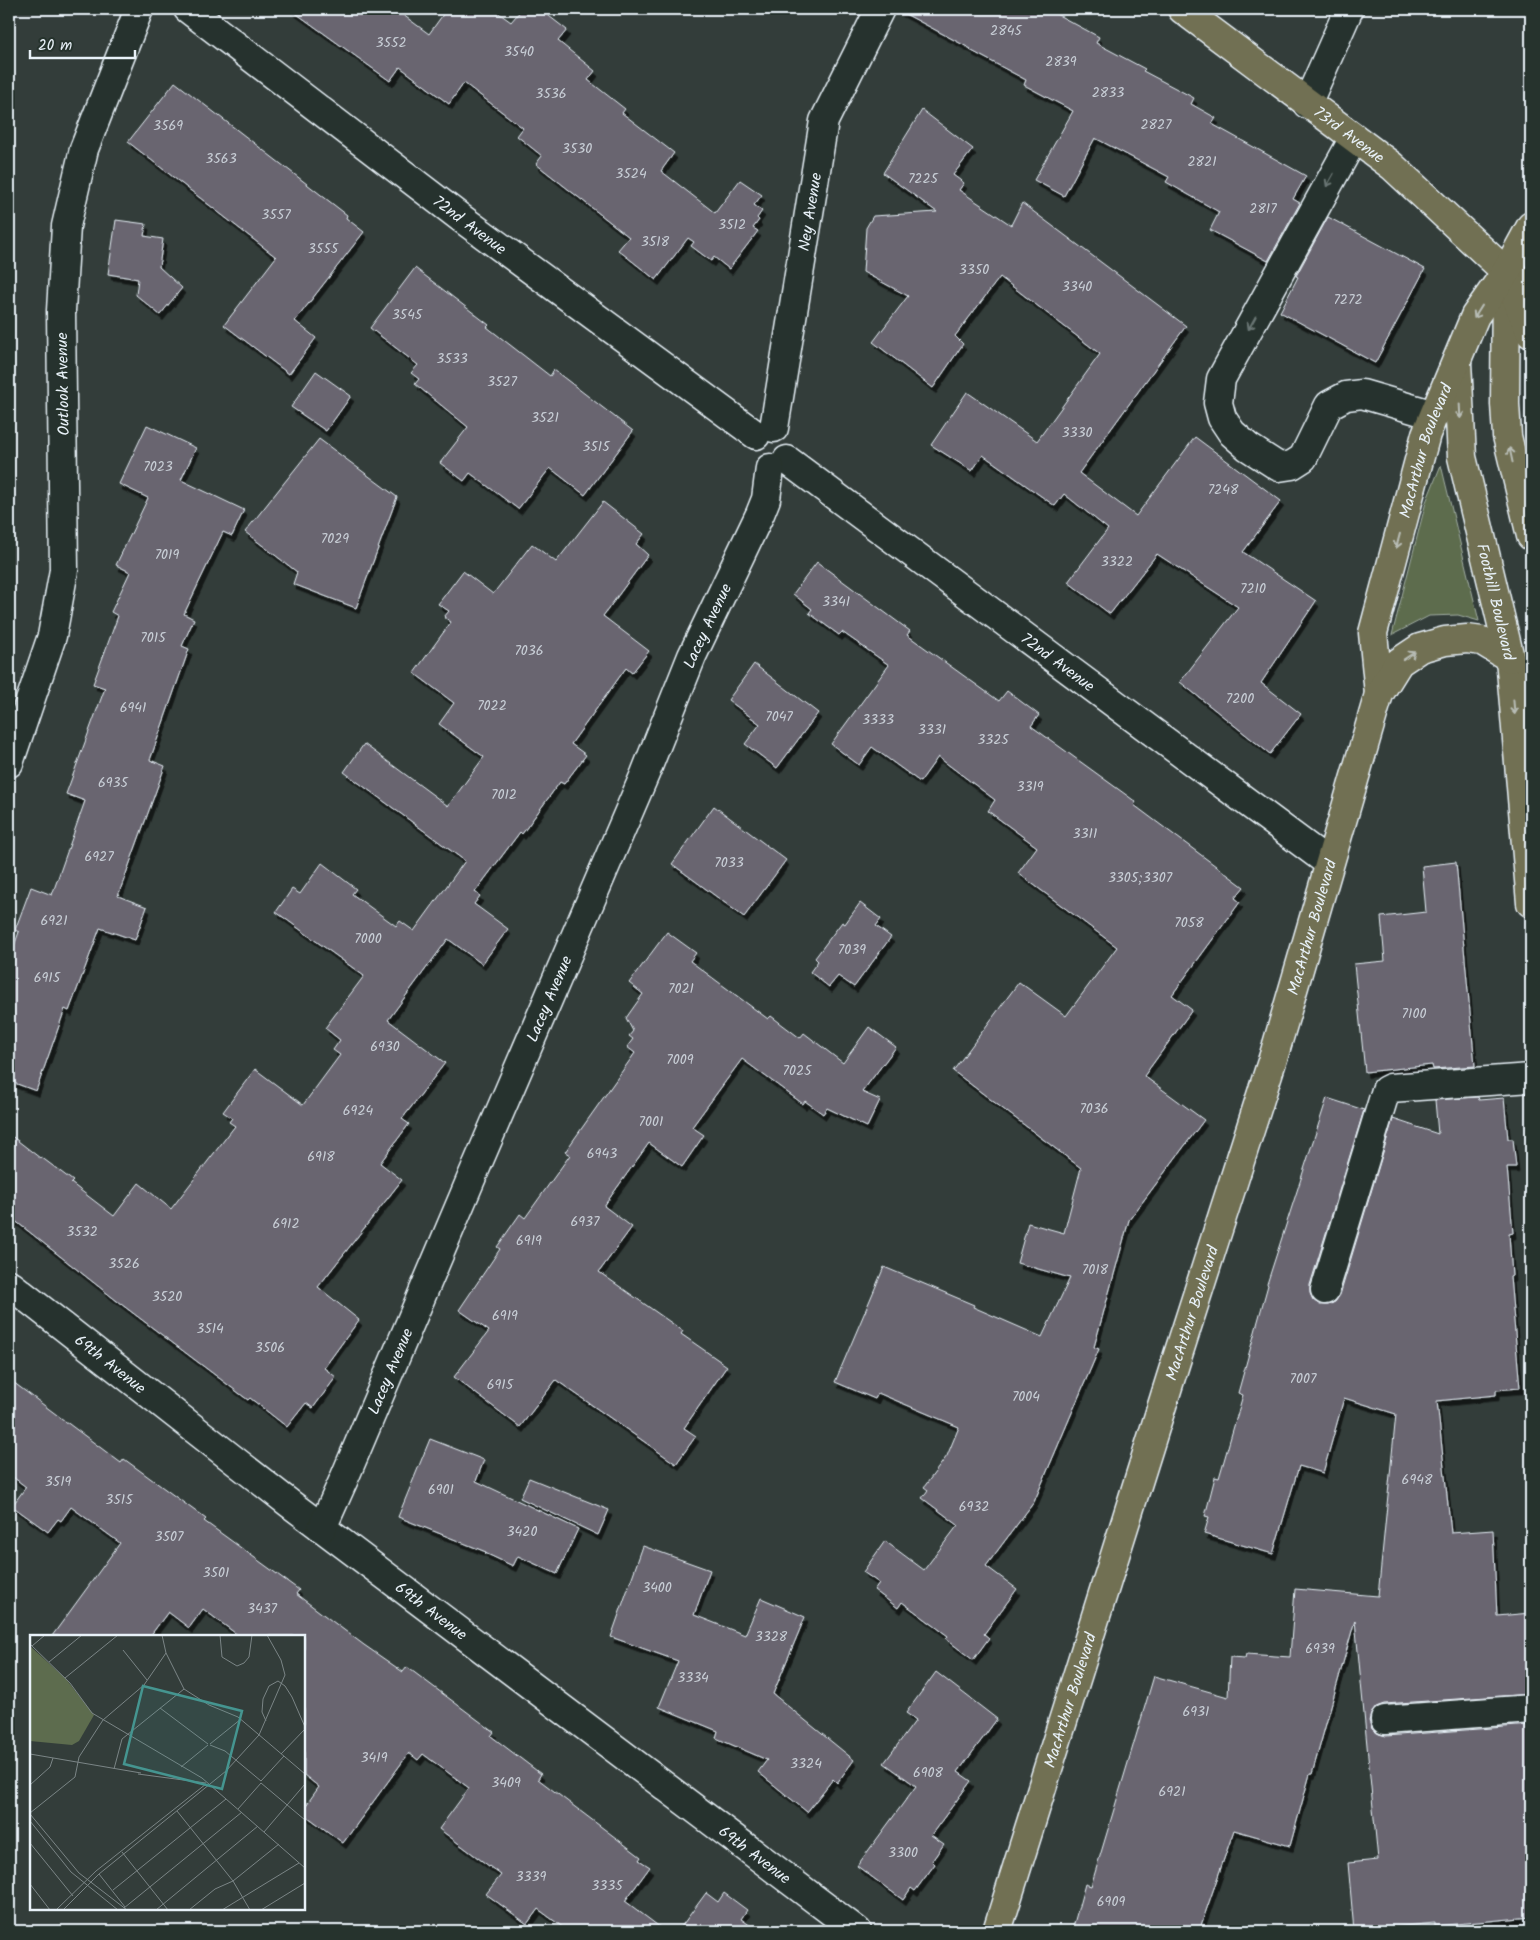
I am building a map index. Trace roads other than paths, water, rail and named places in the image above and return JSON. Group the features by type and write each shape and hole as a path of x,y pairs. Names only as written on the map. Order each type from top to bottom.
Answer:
{"main road":[{"name":"73rd Avenue","path":"1182,9 1392,166 1506,272 1531,287"},
{"name":"MacArthur Boulevard","path":"1379,694 1373,633 1426,434 1475,316 1506,272 1531,226"},
{"name":"73rd Avenue","path":"1506,272 1531,334"},
{"path":"1506,272 1505,404 1507,436 1531,536"},
{"name":"Foothill Boulevard","path":"1457,362 1462,457 1510,658 1531,903"},
{"name":"MacArthur Boulevard","path":"997,1931 1274,1055 1379,694 1399,662 1420,648 1445,641 1467,639 1482,641 1510,658"}],"street":[{"name":"Outlook Avenue","path":"9,763 52,636 64,570 61,311 66,226 84,149 139,9"},
{"name":"72nd Avenue","path":"188,9 461,218 765,431 782,431 788,437 791,453 779,464 1329,863"},
{"name":"Ney Avenue","path":"765,431 824,121 880,9"},
{"path":"1307,104 1349,9"},
{"path":"1354,138 1221,380 1218,403 1222,418 1232,433 1248,447 1279,467 1292,465 1303,458 1329,405 1346,396 1362,394 1434,415"},
{"name":"Lacey Avenue","path":"322,1528 337,1497 645,774 692,656 760,514 779,464"},
{"path":"1325,1290 1386,1090 1390,1088 1531,1078"},
{"name":"69th Avenue","path":"9,1284 322,1528 857,1931"},
{"path":"1385,1720 1531,1709"}]}
